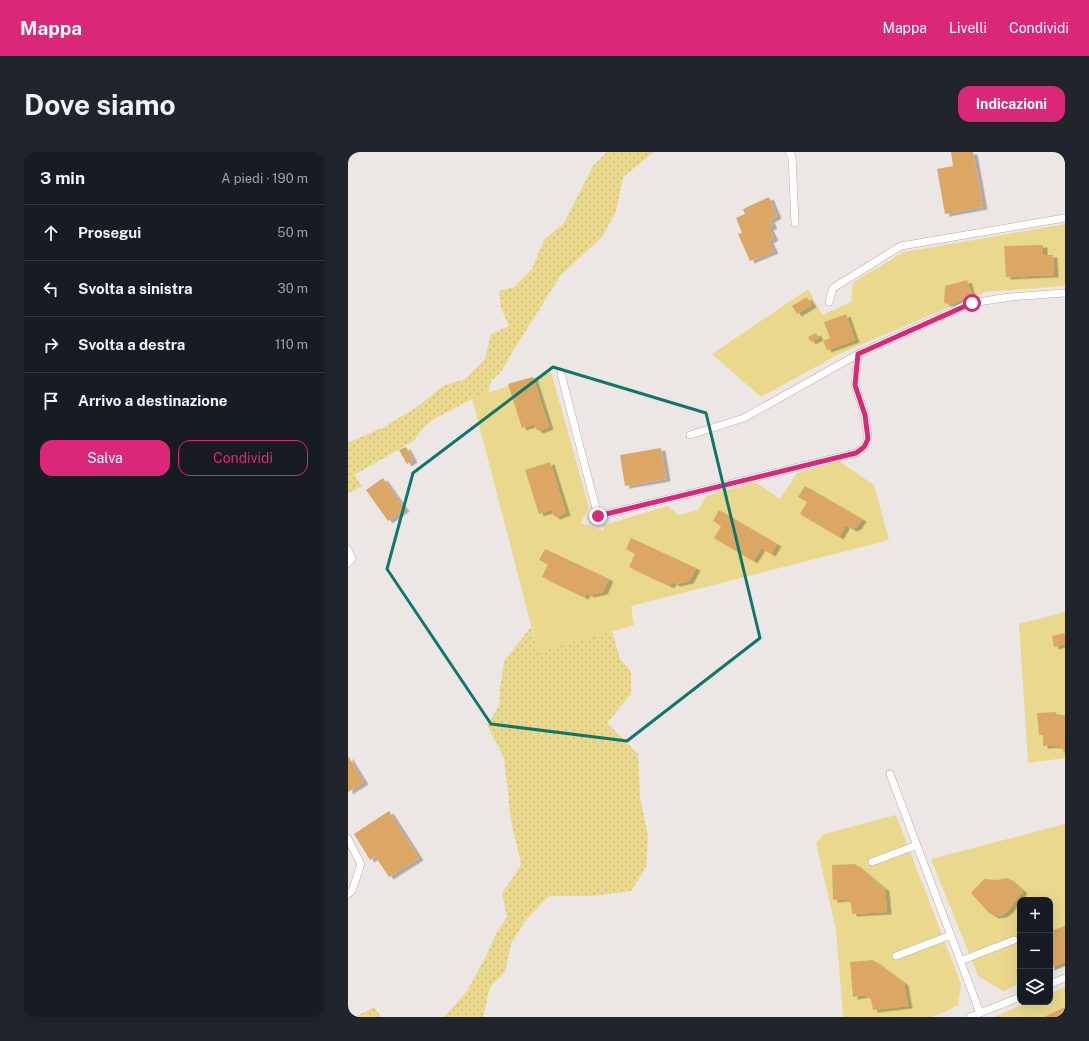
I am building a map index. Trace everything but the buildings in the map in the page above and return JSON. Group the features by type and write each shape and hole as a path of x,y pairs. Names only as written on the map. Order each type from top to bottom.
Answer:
{"lane":[{"path":"789,152 792,157 795,222"},
{"path":"829,302 833,288 901,246 1065,218"},
{"path":"690,435 744,418 858,354 972,303 1010,297 1065,293"},
{"path":"561,374 598,516 856,453 864,447 868,439 865,415 855,385 858,354"},
{"path":"348,550 352,559 348,563"},
{"path":"890,774 980,1013"},
{"path":"348,839 361,864 352,891 348,894"},
{"path":"872,862 917,845"},
{"path":"896,956 951,935"},
{"path":"960,961 1014,940"},
{"path":"1053,983 1065,978"},
{"path":"970,1017 1017,998"}],"highlighted area":[{"path":"553,367 706,413 760,638 627,741 491,724 387,569 413,473"}],"shaded area":[{"path":"607,152 654,152 623,177 616,212 602,237 561,275 501,372 491,381 488,393 470,400 436,418 423,429 415,440 354,475 362,486 348,494 348,443 384,427 417,407 443,386 465,379 485,359 491,334 509,326 501,308 499,291 514,287 532,269 544,240 564,223 593,166"},
{"path":"1065,224 1065,286 985,292 841,353 761,397 712,354 808,289 822,315 851,302 853,282 904,252"},
{"path":"551,372 589,507 581,523 604,531 604,525 667,506 679,515 698,510 706,496 755,482 780,499 797,473 839,461 874,485 889,540 631,606 634,625 538,652 472,398"},
{"path":"1065,612 1065,758 1028,763 1019,624"},
{"path":"531,627 538,652 612,631 620,659 631,671 631,694 607,723 638,754 640,796 648,836 646,868 631,891 592,896 549,896 525,921 511,944 505,972 490,987 483,1017 444,1017 467,991 496,934 507,917 502,893 521,864 511,821 504,758 487,725 499,706 504,661"},
{"path":"896,815 961,984 958,1005 931,1017 843,1017 836,930 816,843 824,834"},
{"path":"1065,824 1065,965 1053,971 1053,897 1017,897 1017,985 1003,991 978,976 931,859"},
{"path":"1065,987 1065,1017 994,1017 1021,1005 1053,1005 1053,992"},
{"path":"374,1007 381,1017 357,1017 357,1016"}],"route":[{"path":"598,516 856,453 864,447 868,439 868,428 865,415 855,385 858,354 972,303"}]}
